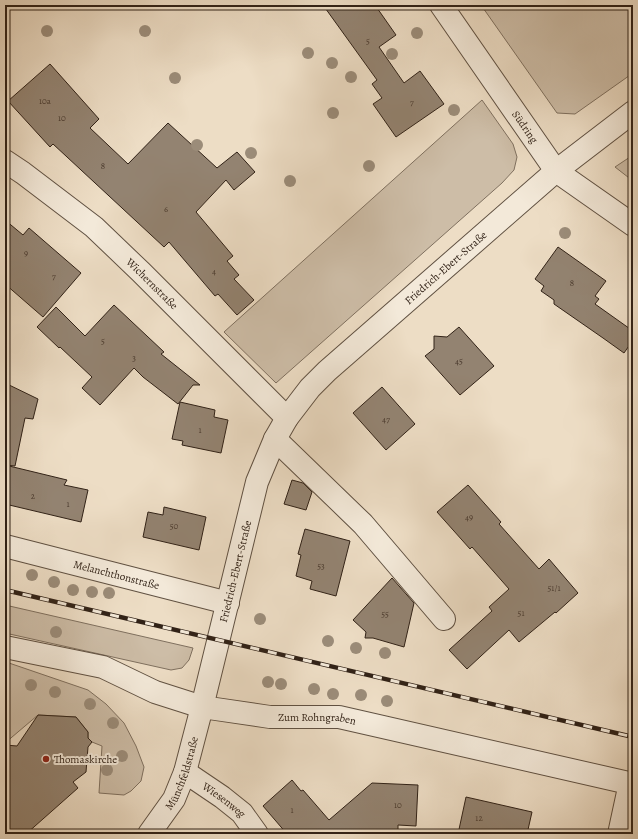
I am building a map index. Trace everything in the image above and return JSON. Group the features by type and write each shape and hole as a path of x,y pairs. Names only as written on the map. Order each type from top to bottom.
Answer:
{"street":[{"name":"Südring","path":"441,5 556,171 633,225"},
{"name":"Friedrich-Ebert-Straße","path":"202,707 257,482 276,438 287,418 310,388 327,371 556,171 633,112"},
{"name":"Wichernstraße","path":"5,161 23,172 94,227 287,418"},
{"path":"276,438 363,524 444,619"},
{"name":"Melanchthonstraße","path":"5,546 228,603"},
{"name":"Zum Rohngraben","path":"5,647 103,666 155,692 202,707 270,717 339,717 631,784"},
{"name":"Münchfeldstraße","path":"149,834 174,799 185,772 202,707"},
{"name":"Wiesenweg","path":"185,772 222,797 242,814 257,834"},
{"path":"619,834 631,784"}],"shaded area":[{"path":"481,5 633,5 633,73 575,114 557,113"},
{"path":"482,100 513,144 517,157 514,170 502,183 276,383 224,332"},
{"path":"633,155 633,181 615,167"},
{"path":"5,605 193,648 189,660 182,668 171,670 5,633"},
{"path":"9,663 88,690 106,704 124,723 136,746 144,767 141,781 131,791 124,795 99,793 102,746 92,742 88,738 88,732 76,717 38,715 5,743 5,678"}],"building":[{"path":"323,5 375,5 396,35 379,47 404,83 420,71 444,104 396,137 373,104 382,98 372,84 377,80"},
{"path":"50,64 99,119 90,128 128,164 168,123 217,168 237,152 255,172 234,190 226,180 196,212 233,256 227,261 239,275 234,279 254,300 237,315 218,294 215,296 169,242 164,247 53,144 50,147 8,101"},
{"path":"5,220 23,235 29,228 81,273 43,317 5,284"},
{"path":"558,247 606,281 595,296 599,299 595,304 633,331 633,340 624,353 554,304 554,300 541,291 544,286 535,279"},
{"path":"114,305 164,352 161,354 200,385 193,385 178,404 143,377 134,368 100,405 82,388 92,377 37,327 56,307 85,336"},
{"path":"459,327 494,366 460,395 425,356 434,349 434,336 447,337"},
{"path":"5,383 38,399 33,419 25,418 15,466 5,465"},
{"path":"382,387 415,424 386,450 353,413"},
{"path":"180,402 215,410 214,417 228,420 221,453 182,445 183,441 172,439"},
{"path":"5,465 67,480 64,485 88,490 81,522 5,504"},
{"path":"292,480 303,483 312,492 306,510 284,504"},
{"path":"468,485 501,522 499,524 539,569 549,559 578,593 556,613 555,612 519,642 509,630 467,669 449,650 492,611 489,607 509,589 472,547 470,549 437,512"},
{"path":"164,507 206,517 199,550 143,537 148,512 163,515"},
{"path":"305,529 350,541 336,596 310,589 312,581 296,576 301,555 298,554"},
{"path":"392,578 414,603 404,647 373,638 365,638 366,632 353,620"},
{"name":"Thomaskirche","path":"38,715 76,717 88,732 88,738 92,742 88,747 86,772 73,782 78,788 26,834 5,834 5,745 17,746"},
{"path":"292,780 301,791 303,790 329,820 372,783 418,785 416,826 398,825 398,834 287,834 263,806"},
{"path":"466,797 532,812 527,834 458,834"}],"railway":[{"path":"5,590 633,737"}],"place":[{"name":"Thomaskirche","path":"46,759"}]}
